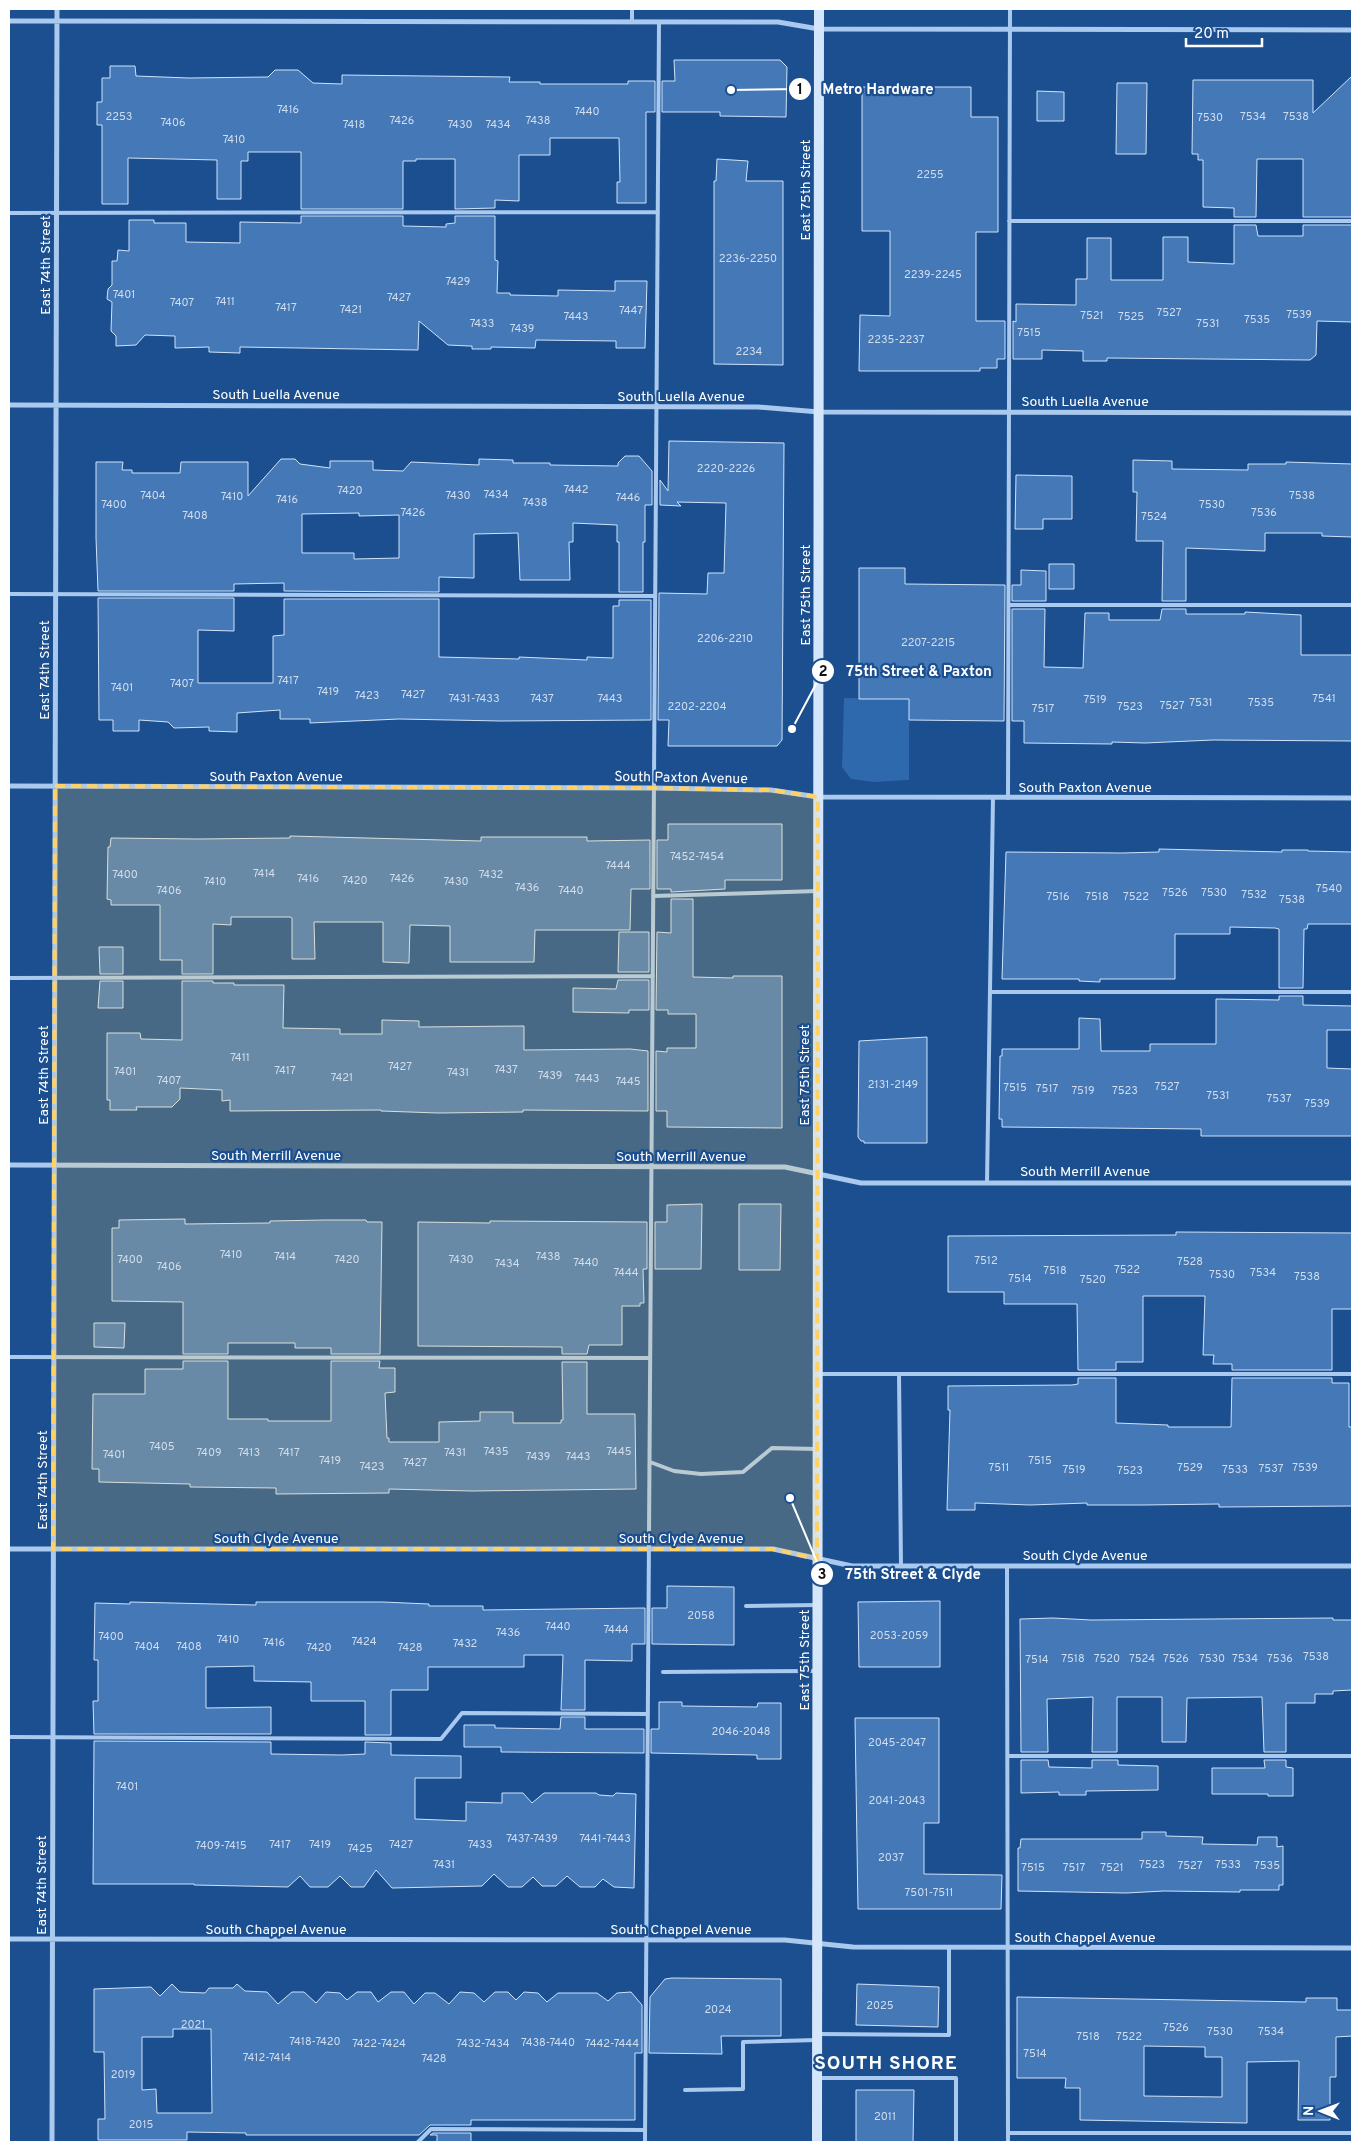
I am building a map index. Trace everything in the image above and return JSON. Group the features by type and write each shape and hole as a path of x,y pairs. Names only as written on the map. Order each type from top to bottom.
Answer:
{"main road":[{"name":"East 75th Street","path":"817,2142 819,9"}],"street":[{"name":"East 74th Street","path":"52,2142 57,9"},
{"path":"9,20 778,22 819,29 1352,30"},
{"name":"South Luella Avenue","path":"9,404 758,407 819,412 1352,413"},
{"name":"South Paxton Avenue","path":"9,786 654,788 770,790 818,797 1352,798"},
{"name":"South Merrill Avenue","path":"9,1165 785,1167 861,1182 1352,1183"},
{"name":"South Clyde Avenue","path":"9,1549 773,1549 852,1566 1352,1566"},
{"name":"South Chappel Avenue","path":"9,1939 785,1940 853,1947 1352,1948"}],"lane":[{"path":"632,9 632,22"},
{"path":"1008,798 1010,9"},
{"path":"645,2142 659,22"},
{"path":"9,213 658,212"},
{"path":"1009,221 1352,221"},
{"path":"9,594 655,596"},
{"path":"1009,605 1352,605"},
{"path":"987,1182 993,798"},
{"path":"653,896 818,890"},
{"path":"9,978 653,976"},
{"path":"990,992 1352,992"},
{"path":"9,1357 650,1358"},
{"path":"818,1374 1352,1374"},
{"path":"899,1374 901,1566"},
{"path":"650,1462 674,1471 701,1474 743,1472 772,1448 817,1449"},
{"path":"1007,1566 1008,2142"},
{"path":"746,1606 817,1605"},
{"path":"663,1672 817,1671"},
{"path":"9,1737 441,1739 462,1713 648,1714"},
{"path":"1008,1756 1352,1756"},
{"path":"685,2090 743,2089 743,2042 817,2037 949,2035 950,1948"},
{"path":"817,2078 956,2078 956,2142"},
{"path":"418,2142 431,2129 645,2130"},
{"path":"1008,2133 1352,2133"}],"highlighted area":[{"path":"55,786 654,788 771,790 818,797 817,1559 773,1549 53,1549"}],"shaded area":[{"path":"844,698 909,699 909,780 874,782 851,779 842,767"}],"building":[{"path":"674,60 780,60 787,67 786,117 720,116 720,112 662,112 662,81 675,81"},
{"path":"110,66 135,66 136,76 189,78 268,77 275,70 298,70 313,83 342,84 342,75 510,77 509,82 540,82 540,84 628,84 628,81 655,81 655,112 646,112 646,203 617,203 617,182 620,182 619,138 550,138 550,155 519,155 519,201 495,200 495,208 455,209 455,159 416,159 416,161 403,161 403,209 301,209 301,152 248,152 248,161 241,161 241,199 217,199 217,160 128,158 128,204 102,204 102,125 97,125 97,102 102,102 102,78 110,78"},
{"path":"1352,76 1352,217 1303,217 1303,159 1257,159 1256,217 1234,217 1234,208 1203,207 1203,160 1198,160 1198,154 1192,154 1193,80 1313,80 1313,113"},
{"path":"1117,83 1147,83 1146,154 1116,154"},
{"path":"862,87 971,87 971,117 998,117 998,232 976,232 976,321 1005,321 1005,359 997,359 997,368 980,368 980,371 859,371 860,315 890,316 890,231 862,231"},
{"path":"1037,91 1064,92 1064,121 1037,121"},
{"path":"717,159 748,161 746,181 783,181 783,365 714,364 714,181 716,181"},
{"path":"301,216 403,216 403,226 446,227 446,224 455,223 455,216 495,216 495,260 498,261 497,293 558,296 558,290 615,291 615,281 647,281 645,348 616,348 616,341 536,340 535,348 491,347 491,349 472,349 472,346 448,345 419,321 418,350 240,347 240,353 209,352 209,347 175,348 175,336 145,335 136,345 116,346 116,336 111,331 112,302 107,299 108,289 112,285 112,261 117,261 118,250 129,251 129,220 154,220 154,223 186,223 186,242 240,243 240,222 301,223"},
{"path":"1234,225 1256,225 1258,236 1303,236 1303,225 1352,225 1352,322 1317,321 1316,355 1310,360 1107,358 1107,361 1083,361 1083,351 1042,350 1042,359 1013,359 1013,321 1016,322 1016,304 1076,305 1076,279 1087,279 1087,238 1111,238 1111,280 1163,280 1163,237 1188,237 1188,262 1234,264"},
{"path":"669,441 784,443 782,740 777,746 668,746 669,720 658,720 659,593 707,594 708,573 724,573 726,503 677,502 681,506 660,505 660,480 668,491"},
{"path":"625,456 639,456 652,471 652,505 645,505 643,592 619,592 617,525 573,523 573,542 569,542 570,580 520,580 518,533 474,534 474,578 439,577 439,592 284,591 284,583 234,584 234,591 98,591 96,462 123,462 122,470 132,470 132,473 180,473 181,462 248,462 248,496 281,459 295,459 300,464 330,468 330,461 373,461 373,470 403,471 411,462 479,465 479,459 513,460 513,463 550,463 550,465 618,466 618,463","holes":["359,513 359,516 399,515 399,558 354,559 354,553 302,553 302,514"]},
{"path":"1133,460 1172,461 1172,469 1248,470 1248,464 1286,464 1286,462 1352,464 1352,537 1322,536 1322,533 1265,533 1265,551 1186,548 1186,601 1162,601 1163,541 1136,541 1137,492 1133,492"},
{"path":"1016,475 1072,476 1072,519 1043,519 1043,529 1015,529"},
{"path":"1049,564 1074,564 1074,589 1049,589"},
{"path":"859,568 905,568 905,584 1005,585 1004,721 909,720 909,699 859,699"},
{"path":"1021,570 1046,571 1046,601 1012,601 1012,585 1021,585"},
{"path":"98,598 234,598 234,631 198,630 198,683 273,683 273,636 284,635 284,599 439,599 439,657 519,659 519,657 587,660 587,657 613,658 613,606 619,606 619,600 651,600 651,720 501,721 399,719 310,723 310,719 280,719 280,710 237,713 237,732 209,731 209,727 174,728 168,722 139,720 139,731 113,731 113,720 99,720"},
{"path":"1012,609 1045,609 1044,667 1083,668 1085,613 1109,613 1109,620 1160,620 1162,609 1186,609 1186,614 1245,614 1245,612 1301,615 1301,655 1352,655 1352,741 1213,740 1145,743 1112,742 1112,744 1024,743 1024,721 1012,721"},
{"path":"668,824 782,824 782,880 725,880 725,889 671,892 671,889 657,889 657,840 668,840"},
{"path":"290,836 481,841 481,837 587,837 587,841 650,840 650,889 631,889 630,930 535,930 534,962 450,962 450,926 410,925 409,963 383,962 383,922 314,922 315,959 292,959 292,918 231,917 231,925 213,924 213,974 182,974 182,960 160,960 160,905 111,905 111,900 107,899 108,847 110,847 111,838 290,838"},
{"path":"1159,849 1352,852 1352,924 1308,924 1307,929 1304,929 1303,988 1279,988 1279,929 1275,928 1230,927 1230,934 1175,934 1175,979 1100,979 1100,982 1079,981 1079,979 1002,979 1006,852 1122,853 1159,852"},
{"path":"671,899 693,899 693,977 782,976 782,1128 667,1127 667,1111 656,1111 656,1051 667,1052 667,1048 696,1048 696,1014 668,1014 668,1010 656,1010 657,932 671,933"},
{"path":"619,932 649,932 649,972 618,972"},
{"path":"99,947 123,947 123,974 100,974"},
{"path":"618,980 649,980 649,1010 629,1010 629,1013 573,1012 573,988 616,989"},
{"path":"100,981 123,981 123,1008 98,1008"},
{"path":"182,981 213,981 213,983 234,983 234,985 284,985 283,1028 340,1029 340,1034 382,1034 382,1020 419,1021 419,1027 524,1026 524,1050 630,1049 648,1051 648,1111 523,1110 523,1112 438,1113 381,1110 230,1111 230,1100 222,1101 222,1090 180,1088 180,1099 172,1107 136,1107 137,1110 110,1110 110,1100 107,1100 107,1033 140,1033 141,1039 182,1040"},
{"path":"1279,996 1303,996 1303,1005 1352,1006 1352,1030 1327,1030 1327,1068 1352,1069 1352,1136 1201,1136 1201,1129 1002,1127 1002,1119 999,1119 1000,1056 1002,1056 1002,1049 1079,1049 1079,1018 1100,1019 1101,1051 1150,1051 1150,1044 1216,1044 1216,999 1279,1000"},
{"path":"927,1037 927,1143 864,1143 858,1137 859,1041"},
{"path":"702,1204 701,1269 655,1269 655,1222 667,1222 667,1205"},
{"path":"739,1204 781,1204 780,1270 739,1270"},
{"path":"185,1219 185,1224 325,1220 382,1222 380,1354 331,1354 331,1348 295,1348 295,1343 228,1343 228,1354 183,1354 183,1302 112,1301 112,1228 119,1228 119,1220"},
{"path":"490,1221 647,1222 647,1269 643,1269 644,1303 640,1303 640,1306 622,1306 622,1345 589,1345 587,1354 562,1354 562,1347 418,1346 418,1222 490,1223"},
{"path":"1176,1232 1352,1233 1352,1309 1332,1309 1332,1370 1232,1370 1232,1364 1213,1364 1214,1355 1203,1355 1205,1296 1143,1296 1143,1362 1116,1362 1116,1370 1078,1370 1077,1304 1004,1304 1004,1292 948,1292 948,1236 1176,1235"},
{"path":"94,1323 125,1323 124,1348 94,1347"},
{"path":"183,1361 228,1361 228,1419 331,1421 331,1361 380,1361 379,1368 395,1368 395,1392 385,1393 387,1438 389,1438 389,1442 439,1442 439,1422 480,1421 480,1412 513,1412 513,1423 561,1423 561,1420 563,1420 562,1362 587,1362 587,1414 635,1414 636,1489 471,1491 389,1489 389,1493 276,1494 276,1488 190,1487 190,1484 99,1482 99,1469 92,1469 93,1394 145,1394 145,1369 183,1369"},
{"path":"1078,1378 1116,1378 1116,1423 1168,1425 1168,1427 1231,1427 1232,1378 1332,1378 1332,1383 1349,1383 1349,1427 1352,1427 1352,1506 1219,1507 1219,1504 1087,1505 1087,1503 1030,1505 975,1503 975,1510 947,1510 950,1410 948,1410 948,1386 1072,1385 1078,1384"},
{"path":"667,1586 734,1587 734,1645 652,1644 652,1608 667,1608"},
{"path":"940,1601 940,1667 859,1667 858,1602"},
{"path":"130,1602 256,1605 256,1602 383,1602 429,1604 429,1606 483,1606 483,1610 645,1608 645,1644 632,1644 632,1661 585,1660 585,1710 561,1710 563,1655 524,1655 524,1667 428,1667 428,1690 391,1690 391,1735 365,1735 365,1701 311,1701 311,1682 254,1681 254,1666 206,1667 206,1708 271,1707 271,1734 94,1734 93,1701 98,1701 98,1660 94,1660 95,1603 130,1604"},
{"path":"1333,1618 1333,1620 1352,1620 1352,1690 1333,1691 1333,1694 1315,1694 1315,1703 1286,1703 1286,1752 1264,1752 1262,1697 1187,1698 1186,1742 1162,1742 1162,1697 1117,1697 1117,1752 1092,1752 1093,1697 1047,1699 1048,1752 1021,1752 1020,1619 1091,1620"},
{"path":"659,1702 682,1702 682,1706 757,1707 758,1703 781,1703 781,1759 757,1759 757,1755 651,1753 651,1729 659,1729"},
{"path":"561,1717 585,1717 585,1729 644,1729 644,1753 501,1752 501,1747 464,1747 464,1725 495,1725 495,1728 560,1729"},
{"path":"855,1718 939,1718 939,1823 924,1823 924,1874 1002,1875 1001,1909 858,1909"},
{"path":"94,1741 271,1742 271,1754 342,1755 365,1754 365,1742 391,1743 391,1755 461,1756 461,1778 415,1778 415,1819 466,1821 466,1802 502,1803 502,1793 523,1793 532,1803 544,1793 596,1793 613,1796 616,1793 636,1794 634,1888 614,1887 603,1879 595,1887 580,1887 567,1876 556,1886 542,1886 533,1877 522,1887 508,1887 494,1874 482,1886 392,1888 376,1870 364,1887 351,1887 340,1876 328,1887 310,1887 300,1876 288,1887 194,1884 93,1884"},
{"path":"1021,1760 1048,1760 1049,1767 1092,1768 1092,1760 1118,1760 1118,1765 1158,1766 1158,1790 1086,1791 1086,1795 1059,1795 1059,1792 1021,1793"},
{"path":"1264,1760 1286,1760 1286,1767 1293,1768 1293,1796 1212,1794 1212,1768 1265,1768"},
{"path":"1142,1832 1166,1832 1166,1836 1203,1837 1202,1844 1257,1845 1258,1837 1277,1837 1277,1847 1283,1846 1283,1885 1279,1885 1279,1890 1240,1890 1240,1892 1164,1891 1126,1893 1018,1891 1018,1848 1020,1848 1021,1839 1142,1839"},
{"path":"665,1979 781,1979 781,2036 721,2036 722,2054 649,2053 650,1997"},
{"path":"172,1984 180,1992 205,1993 209,1988 233,1988 237,1984 245,1991 267,1992 278,2004 292,1992 304,1992 316,2003 326,1992 340,1993 347,2000 357,1992 371,1992 378,2002 391,1992 404,1992 414,2004 425,1993 435,1993 449,2004 460,1992 474,1993 484,2002 495,1992 508,1992 516,2000 524,1992 538,1993 547,2002 558,1993 597,1993 608,2001 617,1993 631,1992 642,2005 642,2053 635,2053 635,2120 471,2120 471,2125 430,2125 419,2135 246,2135 246,2133 187,2132 187,2140 98,2140 98,2119 105,2119 104,2052 94,2052 94,1989 151,1987 160,1996","holes":["173,2029 211,2029 212,2113 157,2113 156,2089 142,2090 142,2037 173,2037"]},
{"path":"857,1984 939,1987 938,2027 856,2025"},
{"path":"1017,1997 1306,2002 1306,1998 1337,1998 1337,2010 1352,2010 1352,2036 1336,2037 1336,2077 1330,2077 1330,2120 1298,2120 1299,2061 1247,2062 1247,2123 1080,2120 1080,2088 1065,2088 1066,2078 1017,2078","holes":["1144,2046 1205,2047 1205,2057 1222,2057 1222,2097 1144,2096"]},
{"path":"856,2090 914,2090 913,2142 856,2142"},
{"path":"433,2133 471,2133 471,2142 437,2142 437,2135 430,2135"}],"place":[{"name":"Metro Hardware","path":"731,90"},
{"name":"75th Street & Paxton","path":"792,729"},
{"name":"75th Street & Clyde","path":"790,1498"}],"district":[{"name":"SOUTH SHORE","path":"886,2062"}]}
